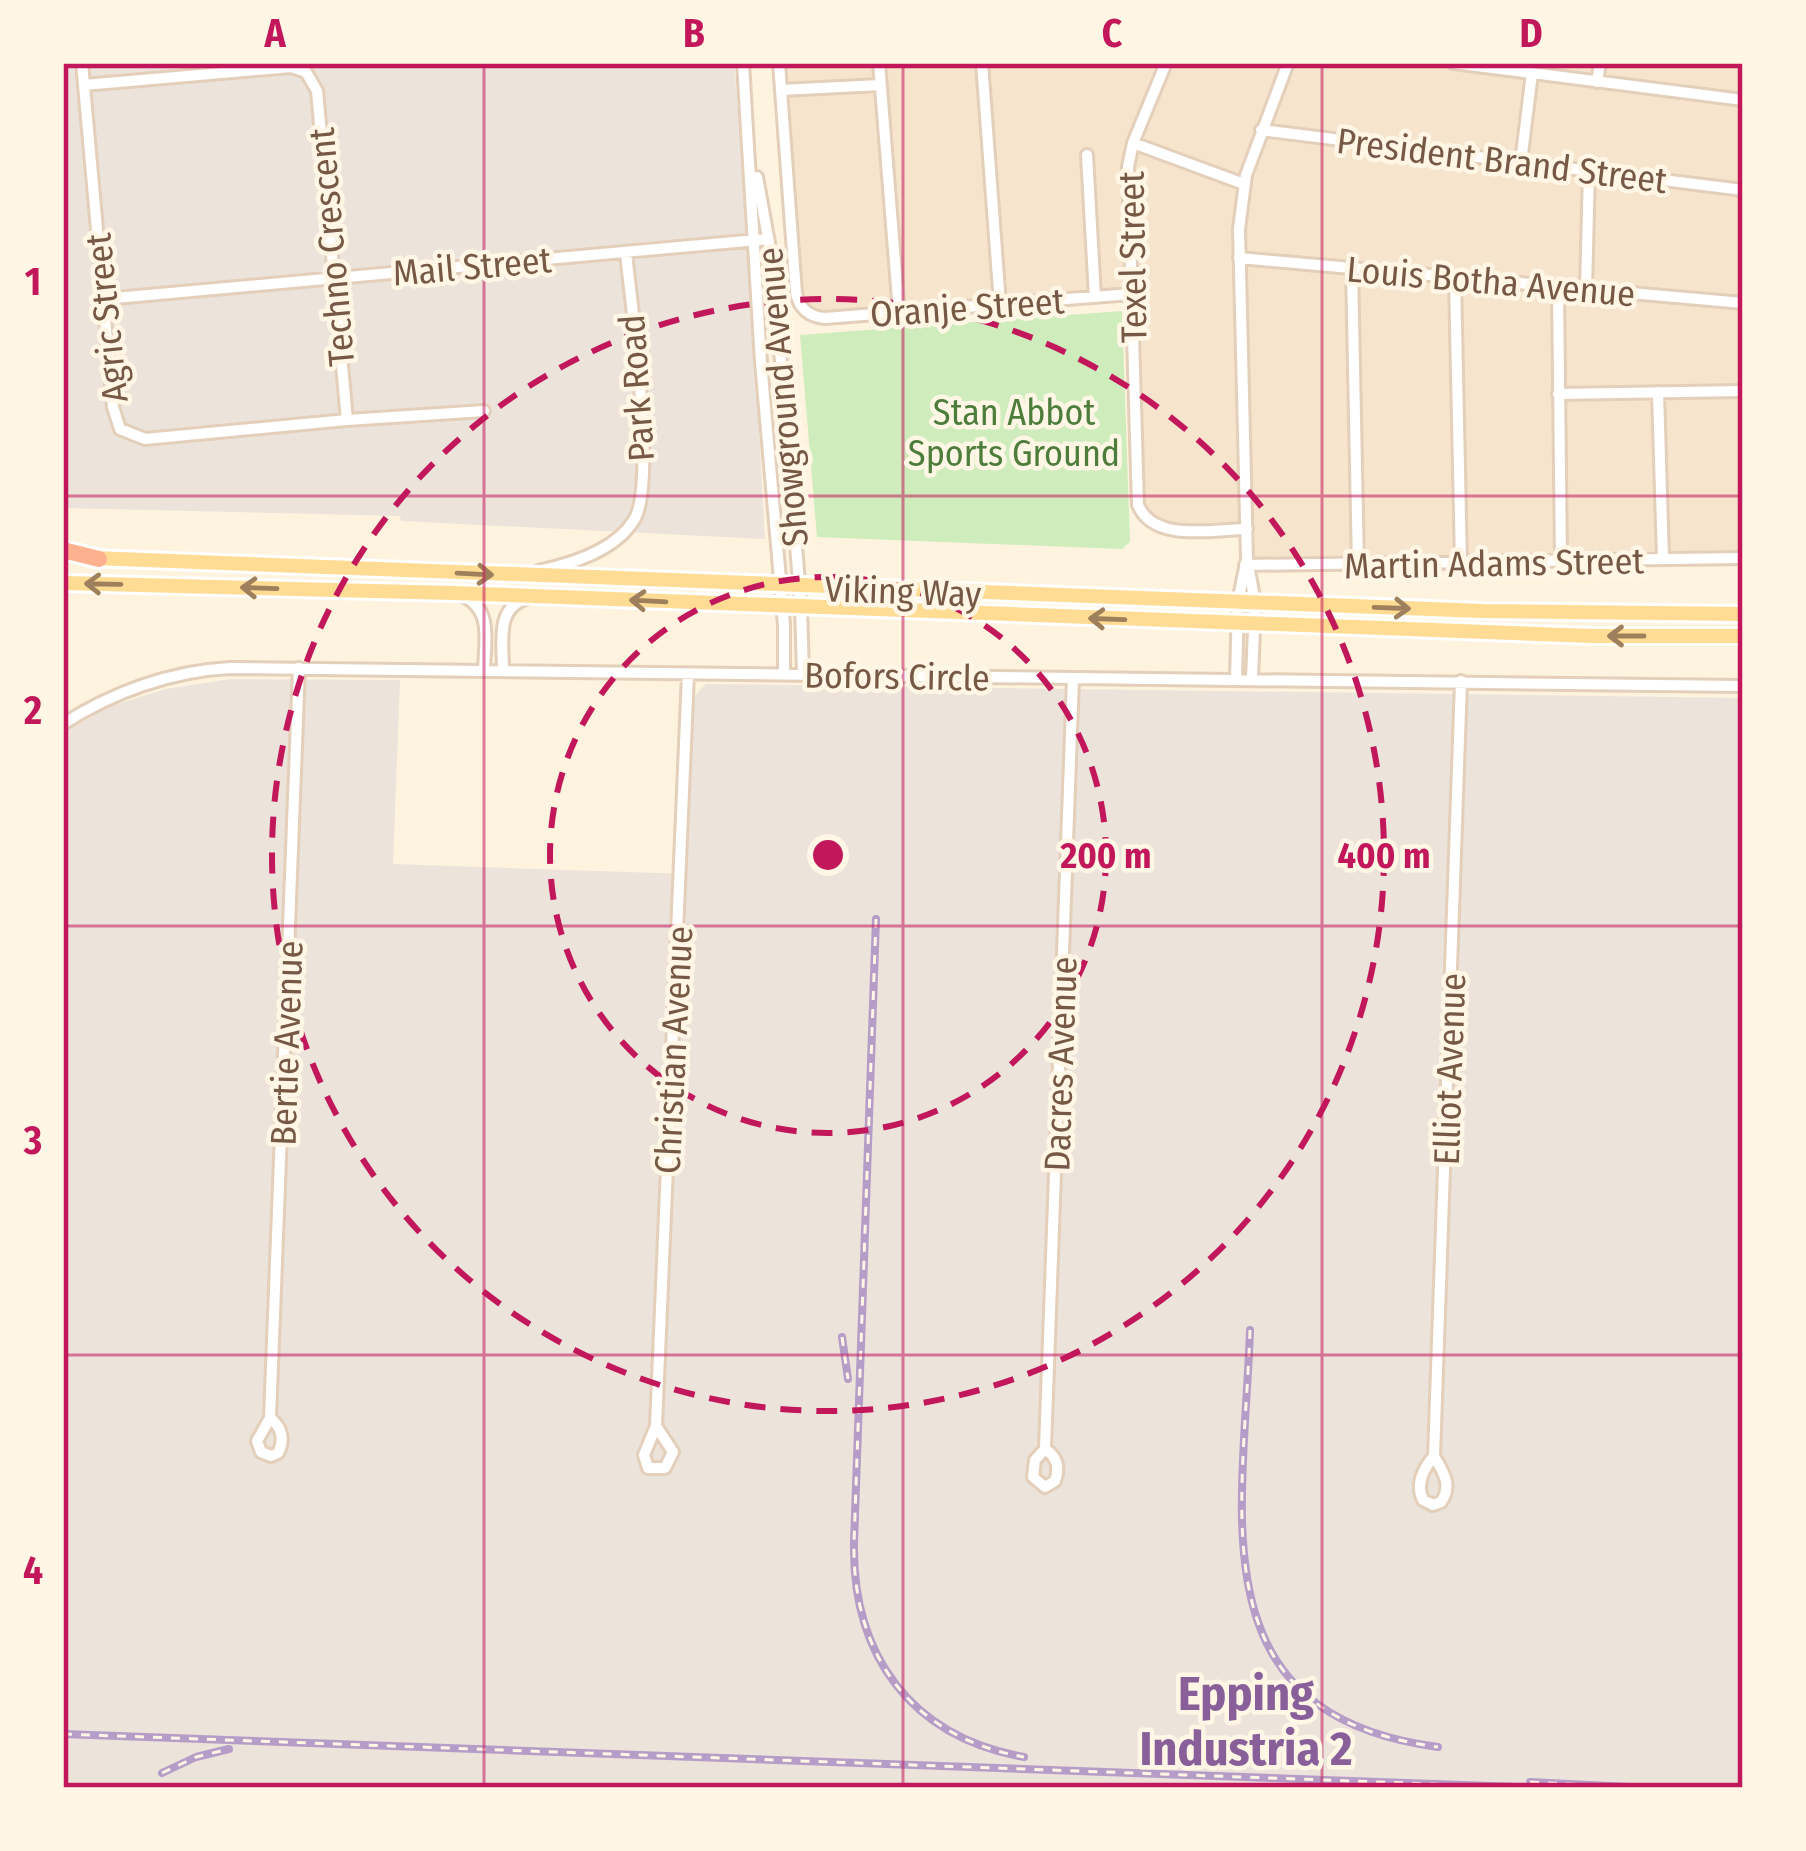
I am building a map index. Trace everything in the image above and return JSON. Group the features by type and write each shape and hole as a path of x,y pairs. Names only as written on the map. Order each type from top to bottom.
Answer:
{"highway":[{"path":"63,554 99,559"}],"main road":[{"name":"Viking Way","path":"99,559 1483,611 1743,614"},
{"name":"Viking Way","path":"63,583 1593,636 1743,636"}],"street":[{"name":"Agric Street","path":"82,63 113,407 120,429"},
{"name":"Showground Avenue","path":"743,63 800,587 802,674"},
{"path":"778,63 781,90 880,85"},
{"path":"879,63 899,312"},
{"path":"982,63 1000,304"},
{"name":"Texel Street","path":"1166,63 1133,143 1128,190 1138,500 1142,514 1166,529 1247,529"},
{"path":"1252,679 1255,603 1247,563 1239,258 1244,184 1288,63"},
{"path":"1453,63 1743,100"},
{"path":"1598,82 1600,63"},
{"name":"Techno Crescent","path":"84,85 291,67 306,72 317,91 347,419 146,440 120,429"},
{"path":"1521,162 1532,73"},
{"name":"Oranje Street","path":"781,90 796,292 804,310 822,318 1131,294"},
{"name":"President Brand Street","path":"1262,130 1743,190"},
{"path":"1133,143 1244,184"},
{"path":"1087,155 1095,297"},
{"path":"1586,289 1589,171"},
{"name":"Showground Avenue","path":"762,239 756,269 784,674"},
{"name":"Mail Street","path":"104,299 762,239"},
{"path":"738,241 756,269"},
{"name":"Park Road","path":"518,576 580,559 613,542 633,522 642,500 626,253"},
{"name":"Louis Botha Avenue","path":"1239,258 1743,303"},
{"path":"1352,268 1358,566"},
{"path":"1455,278 1461,564"},
{"path":"1558,287 1562,562"},
{"path":"1558,394 1743,391"},
{"path":"1658,392 1663,560"},
{"path":"347,419 484,411"},
{"name":"Martin Adams Street","path":"1247,563 1358,566 1743,558"},
{"path":"1236,679 1238,602 1247,563"},
{"path":"454,593 474,601 483,612 484,670"},
{"path":"503,670 506,612 516,601 537,596"},
{"path":"1253,652 1265,670 1280,679"},
{"name":"Bofors Circle","path":"63,724 119,694 178,675 230,668 1743,686"},
{"name":"Bertie Avenue","path":"270,1418 299,668"},
{"name":"Christian Avenue","path":"656,1426 688,674"},
{"name":"Dacres Avenue","path":"1045,1449 1073,678"},
{"name":"Elliot Avenue","path":"1434,1456 1461,682"}],"shaded area":[{"path":"63,63 734,63 765,539 401,521 400,516 63,508"},
{"path":"779,63 1743,63 1743,557 1250,565 1248,530 1166,530 1143,517 1131,294 825,317 802,306"},
{"path":"230,679 400,680 393,864 687,874 688,703 706,684 1743,698 1743,1788 63,1788 63,733 111,706 166,689"}],"green space":[{"name":"Stan Abbot Sports Ground","path":"1122,311 1130,542 1122,549 817,537 800,335"}],"railway":[{"path":"876,919 856,1584 877,1655 920,1710 949,1731 984,1747 1024,1757"},
{"path":"1250,1330 1243,1533 1250,1595 1270,1649 1305,1694 1360,1727 1438,1747"},
{"path":"842,1337 848,1379"},
{"path":"63,1734 1544,1788"},
{"path":"162,1773 229,1749"},
{"path":"1530,1782 1649,1788"}],"district":[{"name":"Epping Industria 2","path":"1246,1720"}]}
